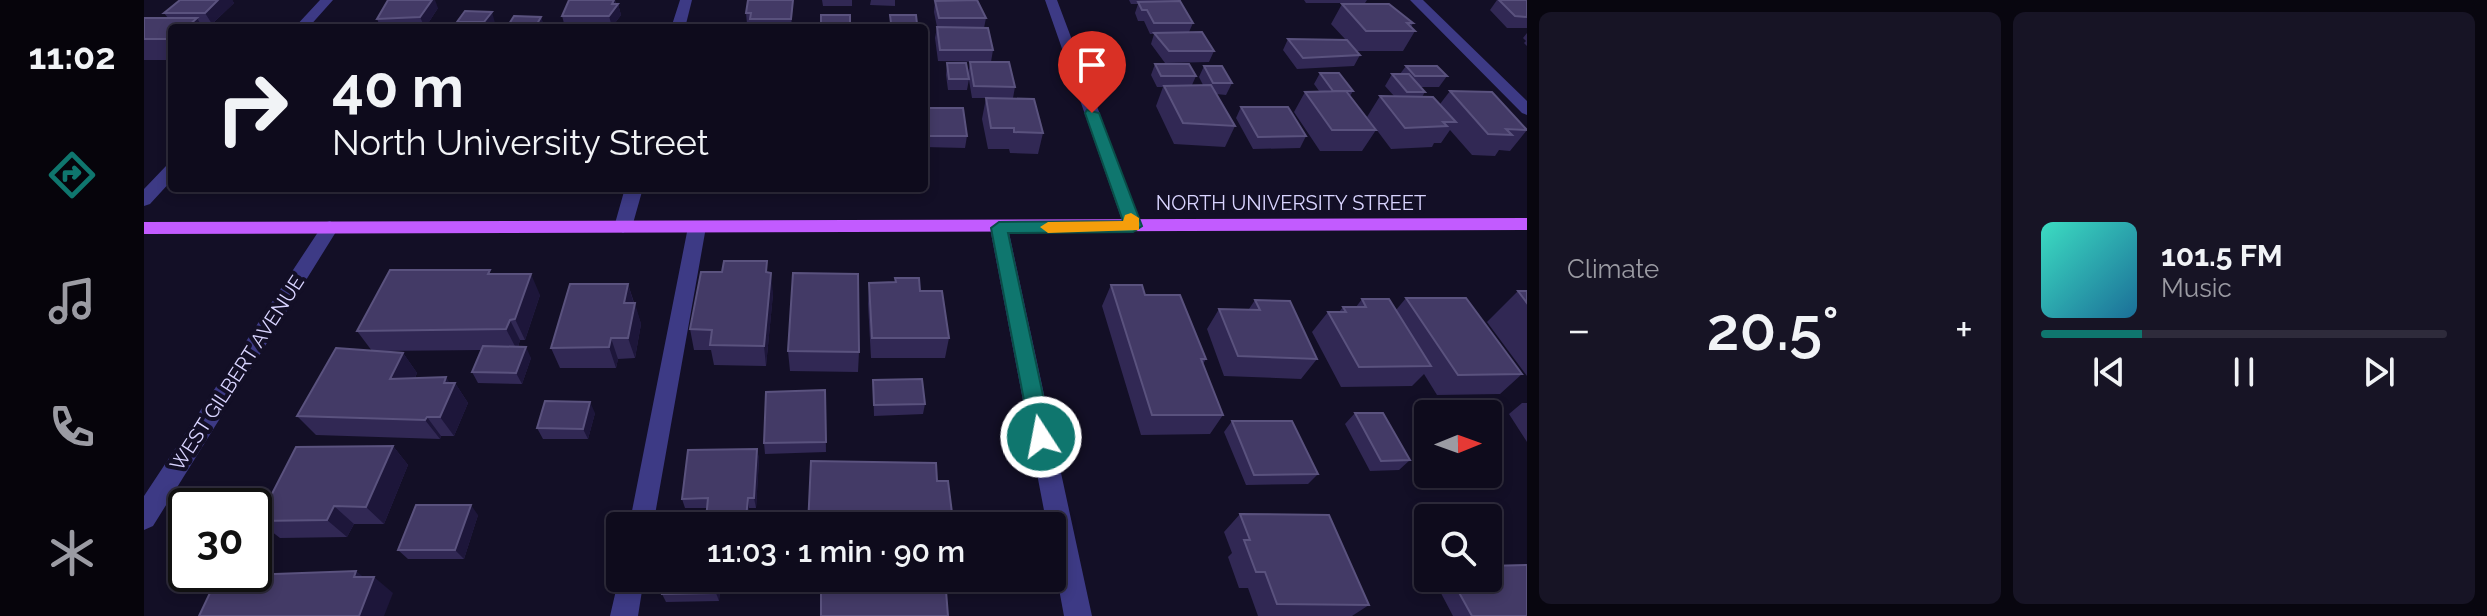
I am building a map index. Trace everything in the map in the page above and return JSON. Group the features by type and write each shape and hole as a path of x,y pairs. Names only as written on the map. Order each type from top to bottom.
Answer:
{"main road":[{"name":"NORTH UNIVERSITY STREET","path":"144,228 999,228 1527,224"}],"street":[{"path":"305,24 327,0"},
{"path":"679,24 686,0"},
{"path":"1051,0 1133,226"},
{"path":"1416,0 1527,110"},
{"path":"144,200 168,174"},
{"path":"623,227 633,192"},
{"name":"WEST GILBERT AVENUE","path":"144,518 330,227"},
{"path":"644,512 697,227"},
{"path":"999,228 1078,616"},
{"path":"624,616 628,592"}],"building":[{"path":"180,0 218,0 205,13 164,13"},
{"path":"388,0 432,0 420,17 377,19"},
{"path":"569,0 614,0 612,4 618,4 609,16 562,16"},
{"path":"748,0 793,0 791,19 750,19 751,13 746,13"},
{"path":"977,0 986,18 939,18 935,1"},
{"path":"1499,0 1527,0 1527,17 1515,16"},
{"path":"1180,1 1193,23 1154,23 1138,2"},
{"path":"1342,4 1389,4 1413,23 1407,23 1415,31 1366,31"},
{"path":"465,11 492,12 484,22 457,22"},
{"path":"821,15 850,15 850,23 821,23"},
{"path":"890,15 916,15 917,24 891,23"},
{"path":"514,16 541,17 537,24 509,24"},
{"path":"144,18 197,18 190,24 168,24 168,39 144,39"},
{"path":"937,27 988,28 993,50 940,50"},
{"path":"1202,32 1214,51 1169,51 1154,33"},
{"path":"1288,39 1347,40 1360,55 1303,58"},
{"path":"970,62 1009,62 1015,87 974,86"},
{"path":"947,63 966,63 969,79 949,79"},
{"path":"1155,64 1189,64 1196,76 1161,76"},
{"path":"1204,66 1222,66 1232,83 1213,83"},
{"path":"1406,66 1437,66 1447,76 1415,76"},
{"path":"1320,73 1339,73 1353,91 1333,91"},
{"path":"1392,74 1409,74 1425,92 1407,92"},
{"path":"1211,85 1235,126 1183,123 1164,86"},
{"path":"1346,91 1376,130 1332,130 1305,92"},
{"path":"1450,91 1492,92 1527,130 1506,129 1512,135 1488,134"},
{"path":"1380,96 1433,97 1456,122 1443,122 1447,126 1405,128"},
{"path":"986,98 1034,99 1043,133 991,128"},
{"path":"1241,107 1288,107 1306,136 1258,137"},
{"path":"928,108 963,108 967,136 928,136"},
{"path":"724,261 767,261 766,272 771,273 764,346 710,345 712,330 690,329 701,272 722,272"},
{"path":"390,270 490,270 488,274 531,274 515,319 510,320 506,329 357,331"},
{"path":"793,273 858,274 859,352 788,351"},
{"path":"895,278 919,278 920,291 942,291 949,338 872,338 869,283 896,282"},
{"path":"570,284 628,284 624,303 635,303 628,338 611,338 609,347 551,348"},
{"path":"1111,285 1142,285 1145,295 1180,295 1206,359 1201,359 1223,415 1152,415"},
{"path":"1518,291 1527,291 1527,303"},
{"path":"1406,298 1466,298 1522,374 1458,375"},
{"path":"1362,299 1389,299 1431,366 1359,367 1328,312 1346,312 1343,307 1366,307"},
{"path":"1255,300 1290,301 1317,359 1238,356 1219,309 1260,310"},
{"path":"483,346 526,347 516,373 472,372"},
{"path":"336,348 403,353 390,379 446,377 444,383 455,383 440,417 427,417 425,420 297,416"},
{"path":"922,379 925,404 874,405 873,380"},
{"path":"825,390 826,442 764,443 766,392"},
{"path":"545,401 590,402 583,429 537,428"},
{"path":"1355,413 1383,413 1410,460 1381,461"},
{"path":"1232,421 1292,421 1318,474 1254,475"},
{"path":"393,446 366,507 334,506 327,520 272,521 272,494 296,447"},
{"path":"757,449 754,498 748,498 747,512 707,512 708,498 682,499 688,450"},
{"path":"811,461 936,463 937,481 948,481 952,512 809,512"},
{"path":"416,505 471,505 455,550 398,550"},
{"path":"1240,514 1329,515 1369,605 1277,604 1265,572 1256,572 1244,540 1250,540"},
{"path":"1527,565 1527,616 1472,616 1459,592 1502,592 1502,566"},
{"path":"356,571 354,577 374,577 359,616 199,616 210,592 272,592 272,574"},
{"path":"662,592 716,592 716,593"},
{"path":"821,592 946,592 948,616 821,616"}],"slow traffic":[{"path":"1048,227 1133,226 1131,218"}],"route":[{"path":"1041,437 999,228 1133,226 1092,113"}]}
